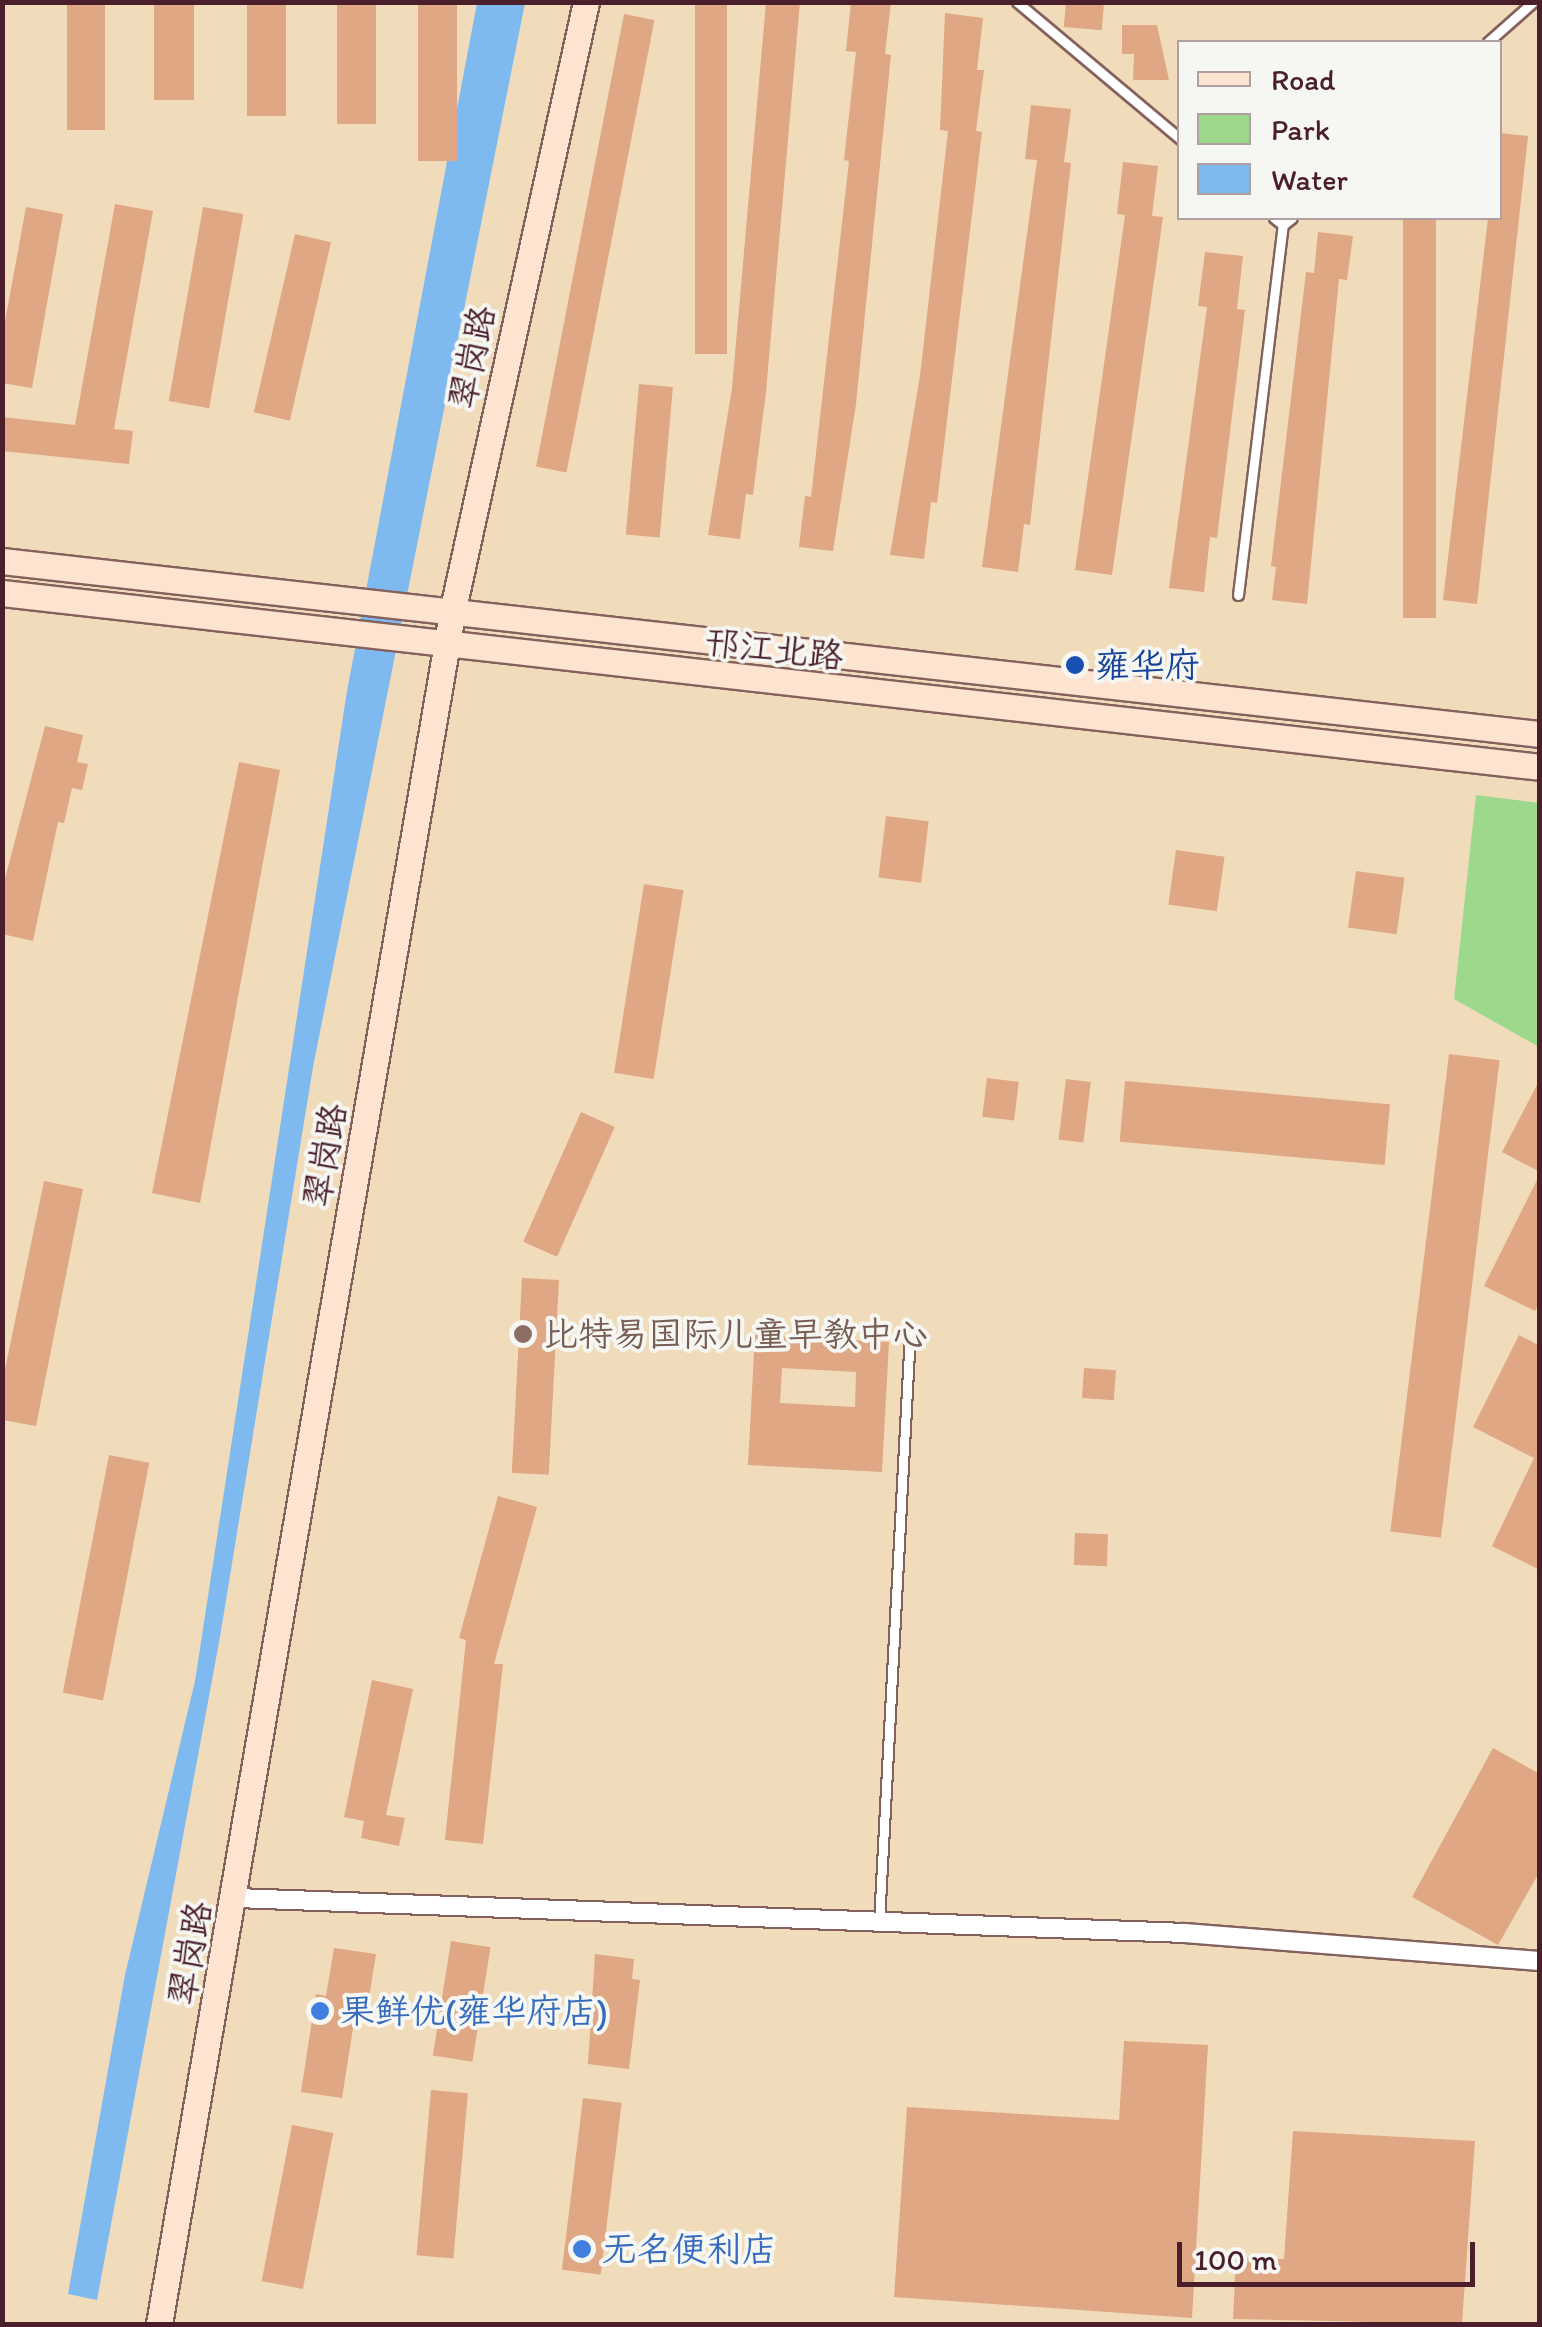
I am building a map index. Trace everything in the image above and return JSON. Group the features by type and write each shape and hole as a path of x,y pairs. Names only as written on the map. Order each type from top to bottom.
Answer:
{"main road":[{"name":"翠岗路","path":"158,2324 236,1898 452,613 586,2"},
{"name":"邗江北路","path":"2,561 1540,734"},
{"name":"邗江北路","path":"2,593 345,632 446,648 1540,767"}],"street":[{"path":"236,1898 1184,1933 1540,1960"}],"lane":[{"path":"1016,2 1177,136"},
{"path":"1490,40 1533,2"},
{"path":"1277,220 1283,225"},
{"path":"1238,595 1283,225 1289,220"},
{"path":"880,1922 910,1332"}],"green space":[{"path":"1476,795 1539,803 1539,1047 1454,999"}],"water":[{"path":"477,3 525,3 313,1067 220,1637 97,2300 68,2294 125,1975 195,1681 347,691"}],"building":[{"path":"67,2 105,2 105,130 67,130"},
{"path":"154,2 194,2 194,100 154,100"},
{"path":"247,2 286,2 286,116 247,116"},
{"path":"337,2 376,2 376,124 337,124"},
{"path":"418,2 457,2 457,161 418,161"},
{"path":"695,2 727,2 727,354 695,354"},
{"path":"766,2 800,2 766,392 753,495 746,494 740,539 708,535 732,388"},
{"path":"851,2 891,2 885,54 891,55 856,404 833,551 799,547 805,496 811,497 849,161 844,160 856,52 846,51"},
{"path":"1066,2 1104,5 1102,30 1064,27"},
{"path":"945,13 983,18 977,70 984,70 976,131 982,132 937,503 931,502 924,559 890,555 920,376 948,131 940,130"},
{"path":"624,14 654,20 566,472 536,467"},
{"path":"1122,25 1157,25 1169,80 1133,80 1134,54 1122,54"},
{"path":"1031,105 1071,109 1064,162 1071,163 1030,525 1024,524 1018,572 982,567 1037,160 1025,159"},
{"path":"1502,133 1528,136 1477,604 1443,600 1488,220 1502,220"},
{"path":"1123,162 1158,166 1152,216 1163,217 1112,575 1075,570 1125,215 1117,214"},
{"path":"115,204 153,211 114,429 133,431 129,464 2,451 2,417 75,425"},
{"path":"26,207 63,214 32,388 2,383 2,338"},
{"path":"203,207 243,214 209,408 169,401"},
{"path":"1403,220 1436,220 1436,618 1403,618"},
{"path":"1318,232 1353,236 1347,280 1339,279 1307,604 1272,600 1276,567 1271,566 1306,272 1314,273"},
{"path":"295,234 331,242 290,421 254,412"},
{"path":"1205,252 1243,256 1237,309 1245,310 1217,538 1210,537 1204,592 1169,588 1207,307 1198,306"},
{"path":"639,384 673,387 660,537 626,534"},
{"path":"45,726 83,735 77,762 88,764 82,790 72,788 64,823 58,822 33,941 2,934 2,890"},
{"path":"239,762 280,770 200,1203 152,1193"},
{"path":"886,816 929,821 921,883 878,878"},
{"path":"1176,850 1225,857 1217,911 1168,904"},
{"path":"1356,871 1405,878 1397,934 1348,927"},
{"path":"644,884 684,890 654,1079 614,1073"},
{"path":"1449,1054 1500,1060 1441,1538 1390,1531"},
{"path":"987,1078 1019,1082 1014,1121 982,1117"},
{"path":"1066,1079 1091,1082 1083,1143 1059,1140"},
{"path":"1540,1079 1540,1172 1502,1152"},
{"path":"1125,1081 1390,1104 1385,1165 1120,1142"},
{"path":"581,1112 615,1127 557,1257 523,1242"},
{"path":"1540,1174 1540,1301 1535,1311 1484,1286"},
{"path":"44,1181 83,1189 36,1426 2,1420 2,1384"},
{"path":"522,1278 559,1280 549,1475 512,1473"},
{"path":"755,1335 889,1342 882,1472 748,1465","holes":["782,1368 856,1372 855,1407 780,1403"]},
{"path":"1519,1335 1540,1346 1540,1570 1492,1546 1534,1458 1473,1427"},
{"path":"1084,1368 1116,1370 1114,1400 1082,1398"},
{"path":"109,1455 149,1463 103,1700 63,1693"},
{"path":"498,1496 537,1507 494,1664 503,1664 483,1844 445,1840 466,1640 459,1638"},
{"path":"1075,1533 1108,1534 1107,1566 1074,1565"},
{"path":"372,1680 413,1689 386,1815 405,1818 399,1846 361,1838 364,1821 344,1817"},
{"path":"1493,1748 1540,1774 1540,1871 1498,1945 1412,1897"},
{"path":"451,1941 491,1947 472,2062 433,2056"},
{"path":"334,1948 376,1954 368,2004 357,2003 342,2098 301,2092 316,1994 326,1996"},
{"path":"595,1954 634,1959 632,1979 640,1980 629,2069 588,2064"},
{"path":"1124,2041 1208,2045 1192,2318 894,2297 907,2107 1119,2120"},
{"path":"431,2090 468,2093 453,2259 417,2255"},
{"path":"583,2098 622,2103 601,2274 562,2270"},
{"path":"292,2125 333,2133 303,2289 262,2281"},
{"path":"1293,2131 1475,2141 1462,2324 1233,2319 1236,2257 1284,2259"}],"place":[{"name":"雍华府","path":"1075,665"},
{"name":"比特易国际儿童早教中心","path":"523,1334"},
{"name":"果鲜优(雍华府店)","path":"320,2011"},
{"name":"无名便利店","path":"582,2249"}]}
